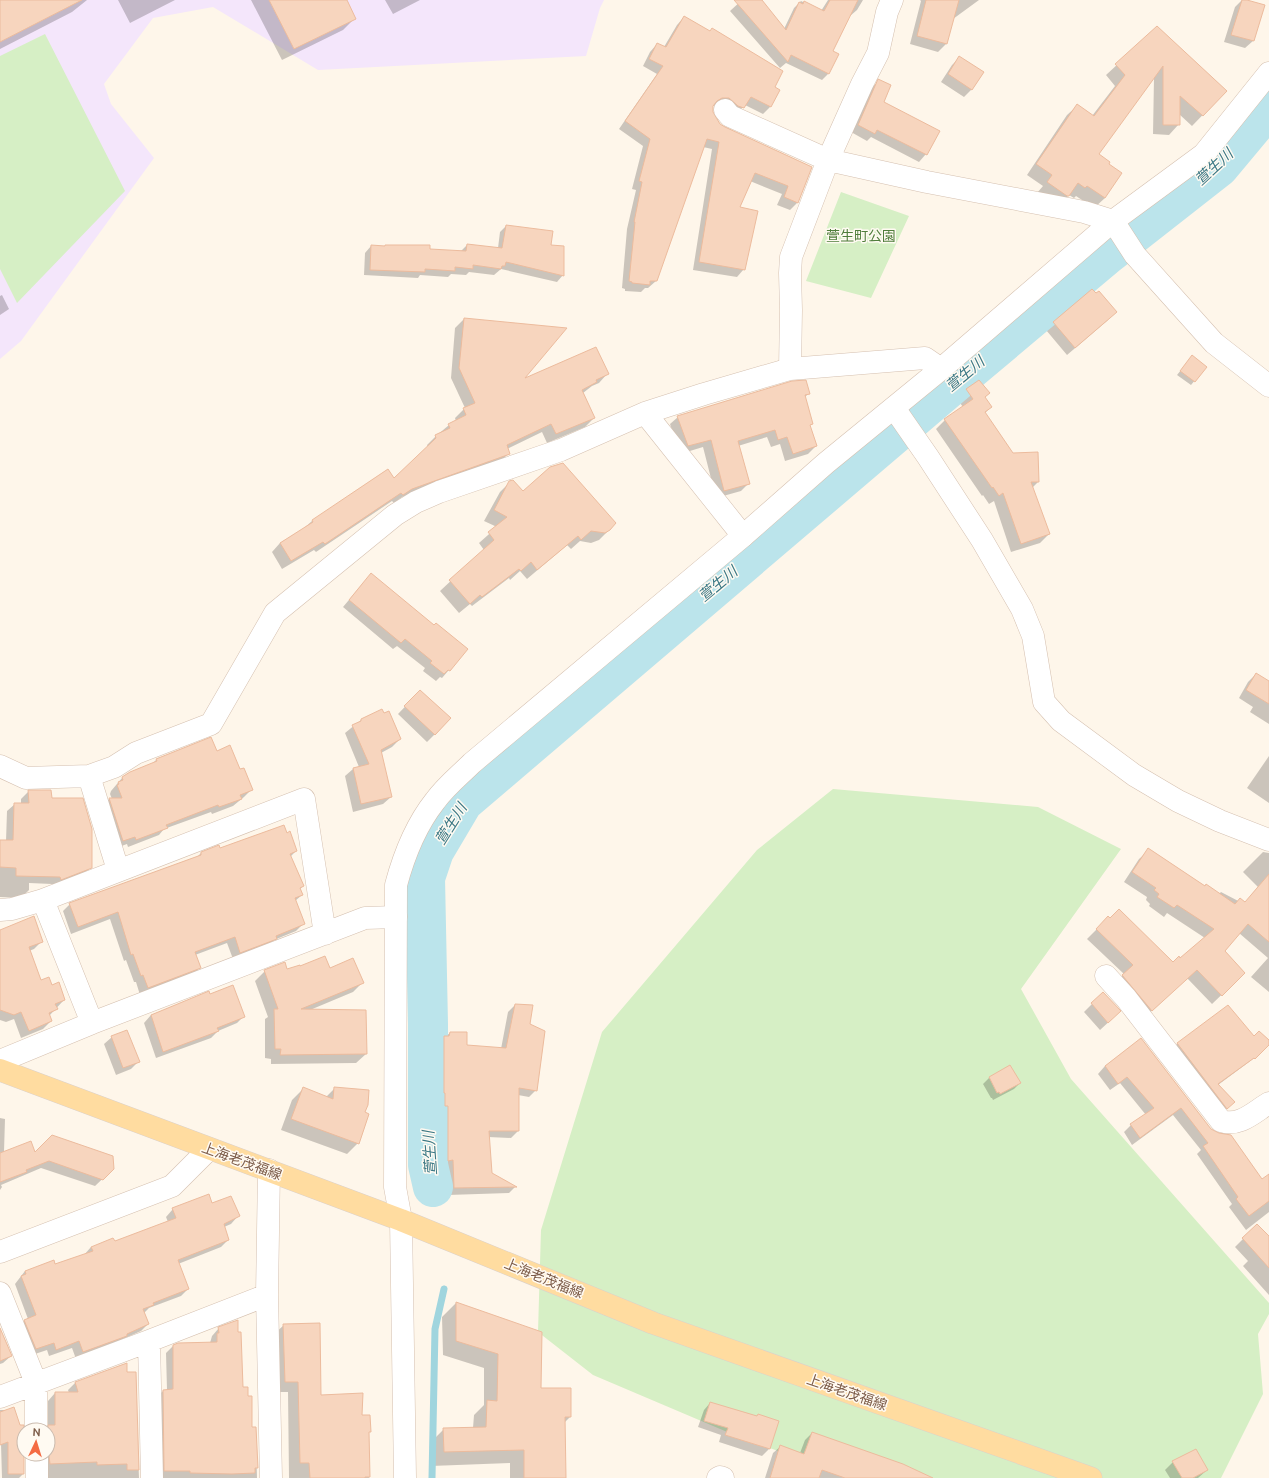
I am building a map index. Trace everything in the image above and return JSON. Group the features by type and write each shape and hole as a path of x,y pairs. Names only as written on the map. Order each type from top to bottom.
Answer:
{"main road":[{"name":"上海老茂福線","path":"0,1070 401,1220 653,1323 1091,1478"}],"street":[{"path":"790,369 791,257 828,160 862,84 878,53 887,12 892,0"},
{"path":"405,1478 401,1220 395,1187 396,885 401,867 421,821 448,786 472,763 743,536 826,463 904,422 941,369 1204,154 1269,73"},
{"path":"724,110 730,116 828,160 927,182 1084,212 1116,227 1135,255 1214,343 1269,386"},
{"path":"0,766 26,778 89,776 114,767 136,753 210,724 275,613 395,515 416,502 439,492 561,450 645,413 790,369 925,358 941,369"},
{"path":"645,413 743,536"},
{"path":"904,422 982,540 1022,609 1033,636 1044,702 1061,721 1134,775 1178,801 1220,821 1269,840"},
{"path":"89,776 118,870"},
{"path":"0,910 12,909 43,900 304,799 325,934"},
{"path":"43,900 92,1023"},
{"path":"0,1061 92,1023 365,918 396,917"},
{"path":"1106,976 1126,998 1221,1121 1234,1122 1241,1120 1269,1103"},
{"path":"0,1252 172,1186 209,1148"},
{"path":"268,1170 267,1295 271,1478"},
{"path":"0,1293 36,1383 36,1422"},
{"path":"0,1397 267,1295"},
{"path":"149,1341 152,1478"},
{"path":"37,1462 37,1478"},
{"path":"718,1478 723,1478"}],"shaded area":[{"path":"0,0 604,0 600,8 586,56 318,70 213,7 153,18 104,84 111,104 154,158 21,341 0,359"}],"green space":[{"path":"45,34 125,191 17,303 0,269 0,56"},
{"name":"萱生町公園","path":"841,192 909,216 871,298 806,281"},
{"path":"833,789 1038,807 1121,849 1021,989 1071,1079 1269,1303 1269,1314 1258,1334 1263,1394 1221,1478 854,1478 739,1437 593,1375 538,1332 541,1230 602,1032 757,850"}],"building":[{"path":"0,0 82,0 0,42"},
{"path":"269,0 347,0 356,19 294,49"},
{"path":"734,0 762,0 786,30 799,2 803,4 804,1 824,11 830,0 858,0 833,51 839,54 829,74 791,55 788,62"},
{"path":"926,0 959,0 947,44 917,36"},
{"path":"1242,0 1265,5 1254,41 1231,35"},
{"path":"684,16 710,31 712,28 783,71 775,87 780,90 771,107 751,97 744,108 738,106 729,98 722,98 713,106 713,112 720,124 812,167 798,203 784,197 788,186 755,173 740,207 758,211 745,270 699,262 719,142 707,139 657,281 650,281 650,285 632,283 629,281 634,222 642,182 639,181 650,139 625,121 663,66 649,59 657,43 666,47"},
{"path":"1157,26 1227,91 1203,116 1180,96 1180,125 1163,125 1163,66 1099,154 1110,162 1109,164 1122,173 1105,198 1087,186 1085,188 1078,183 1069,196 1067,196 1047,182 1052,175 1036,164 1077,104 1094,116 1125,75 1115,64"},
{"path":"959,56 984,72 972,90 948,74"},
{"path":"878,79 891,85 884,102 940,131 927,155 877,130 875,134 858,125"},
{"path":"506,225 553,231 551,245 564,246 564,276 506,262 505,266 502,266 501,269 473,265 473,269 455,267 455,271 425,269 425,272 370,270 371,245 430,245 430,249 466,251 467,244 502,248"},
{"path":"1092,289 1096,293 1099,291 1117,312 1075,348 1053,322"},
{"path":"464,318 567,328 525,378 596,347 609,374 596,380 597,382 582,390 595,418 556,434 551,424 507,445 510,454 412,489 403,495 401,493 325,544 323,542 291,561 280,543 313,522 312,520 388,469 394,478 436,438 435,435 450,428 448,424 466,415 463,408 475,403 459,368"},
{"path":"1192,355 1207,367 1195,382 1180,371"},
{"path":"806,380 810,394 805,395 813,424 810,425 817,446 793,454 787,437 778,440 775,430 738,441 750,484 724,491 711,440 688,446 677,416 792,381"},
{"path":"979,380 990,393 985,397 992,407 985,412 1013,453 1038,452 1039,482 1031,482 1050,534 1021,544 1003,493 999,496 993,487 992,488 944,419 973,399 966,389"},
{"path":"563,463 616,523 605,533 591,531 581,540 578,536 537,570 531,562 521,571 519,569 482,597 480,595 470,604 449,580 494,540 488,532 507,517 494,510 509,481 513,480 523,491 550,467"},
{"path":"371,573 434,625 436,623 468,649 450,671 448,670 444,674 430,663 432,661 405,639 401,643 349,600"},
{"path":"1256,673 1269,681 1269,704 1246,690"},
{"path":"420,690 451,718 435,735 404,706"},
{"path":"382,709 384,713 389,711 401,739 381,750 392,797 361,804 353,768 369,764 352,725"},
{"path":"211,737 217,751 230,745 240,769 244,768 253,790 240,795 242,799 219,807 218,805 166,825 168,828 136,840 135,837 123,841 109,798 122,798 117,785 119,784 118,782 123,780 122,777 130,772 157,761 156,759"},
{"path":"28,790 51,790 52,798 83,798 92,829 92,868 61,880 60,877 16,876 16,868 0,867 0,840 13,840 14,803 29,803"},
{"path":"284,825 287,833 290,831 297,851 290,854 304,886 300,888 303,895 295,898 305,924 276,936 277,939 240,953 235,937 195,952 201,968 148,988 143,975 141,976 133,954 131,955 118,912 78,927 69,903 201,855 201,852 219,845 220,848"},
{"path":"1148,848 1235,904 1240,898 1245,902 1269,874 1269,942 1248,924 1225,951 1245,973 1222,996 1197,970 1152,1011 1122,975 1133,965 1096,929 1108,916 1110,918 1119,909 1173,962 1179,956 1180,958 1214,929 1177,905 1174,908 1157,897 1159,894 1154,890 1156,888 1132,872"},
{"path":"34,916 43,942 29,947 41,980 49,977 52,985 59,982 65,1000 55,1004 58,1009 49,1013 52,1021 29,1031 21,1012 14,1015 0,1010 0,930"},
{"path":"325,956 330,968 353,958 364,983 301,1009 366,1010 367,1054 280,1055 281,1049 275,1049 274,1009 278,1009 264,970 285,962 287,969 300,966"},
{"path":"233,985 245,1017 217,1028 219,1031 163,1052 151,1015 209,991 210,994"},
{"path":"1103,992 1121,1011 1108,1023 1091,1003"},
{"path":"515,1004 533,1005 530,1024 545,1031 537,1091 519,1088 519,1131 489,1131 492,1173 517,1187 454,1188 453,1160 448,1161 448,1106 445,1106 444,1093 444,1036 449,1036 450,1032 467,1032 467,1045 506,1048"},
{"path":"1228,1005 1254,1036 1259,1031 1269,1040 1269,1045 1255,1059 1254,1058 1218,1084 1235,1102 1227,1109 1177,1043"},
{"path":"127,1030 140,1062 123,1068 111,1036"},
{"path":"1141,1038 1211,1129 1219,1133 1231,1135 1262,1179 1269,1174 1269,1201 1249,1216 1236,1199 1238,1197 1203,1146 1208,1143 1181,1108 1140,1138 1130,1124 1154,1108 1127,1077 1118,1084 1105,1066"},
{"path":"1010,1065 1021,1083 1000,1094 999,1092 997,1093 989,1077"},
{"path":"303,1087 333,1099 334,1087 369,1090 368,1105 365,1112 369,1114 359,1144 291,1119"},
{"path":"52,1135 113,1156 114,1169 103,1180 49,1161 26,1170 27,1172 0,1182 0,1153 31,1141 35,1152"},
{"path":"209,1194 212,1203 231,1196 240,1216 224,1224 229,1240 178,1260 189,1289 153,1303 154,1305 143,1309 149,1324 127,1334 127,1336 83,1352 79,1341 56,1350 54,1343 36,1349 24,1320 36,1315 21,1276 26,1274 25,1271 54,1260 55,1264 93,1251 91,1247 113,1238 115,1241 176,1218 172,1208"},
{"path":"1257,1224 1269,1236 1269,1268 1242,1238"},
{"path":"456,1302 542,1332 541,1388 571,1388 571,1417 565,1417 566,1478 524,1478 524,1450 444,1452 443,1428 486,1427 487,1400 497,1401 498,1354 456,1341"},
{"path":"238,1320 238,1332 241,1332 243,1387 248,1387 248,1396 252,1396 252,1427 256,1427 258,1468 255,1468 255,1473 232,1474 164,1471 163,1390 173,1389 173,1345 178,1343 217,1342 217,1333 219,1333 218,1327"},
{"path":"320,1323 321,1395 363,1393 362,1415 370,1415 370,1477 310,1478 309,1463 300,1463 298,1382 285,1382 283,1324"},
{"path":"0,1328 12,1356 0,1361"},
{"path":"127,1363 127,1372 136,1372 139,1470 127,1470 127,1464 97,1465 97,1462 50,1464 50,1462 56,1462 55,1392 78,1392 75,1382"},
{"path":"710,1402 779,1421 770,1449 725,1435 728,1428 704,1421"},
{"path":"14,1407 19,1422 16,1422 16,1462 24,1462 24,1474 8,1474 8,1442 0,1445 0,1412"},
{"path":"812,1432 903,1464 933,1478 845,1478 822,1470 819,1478 770,1478 780,1445 804,1454"},
{"path":"1196,1449 1208,1470 1193,1478 1182,1478 1172,1461"}],"waterway":[{"name":"萱生川","path":"433,1187 428,1165 428,1024 425,878 434,851 463,802 965,374 1108,254 1219,167 1269,107"},
{"path":"432,1478 435,1329 444,1289"}]}
